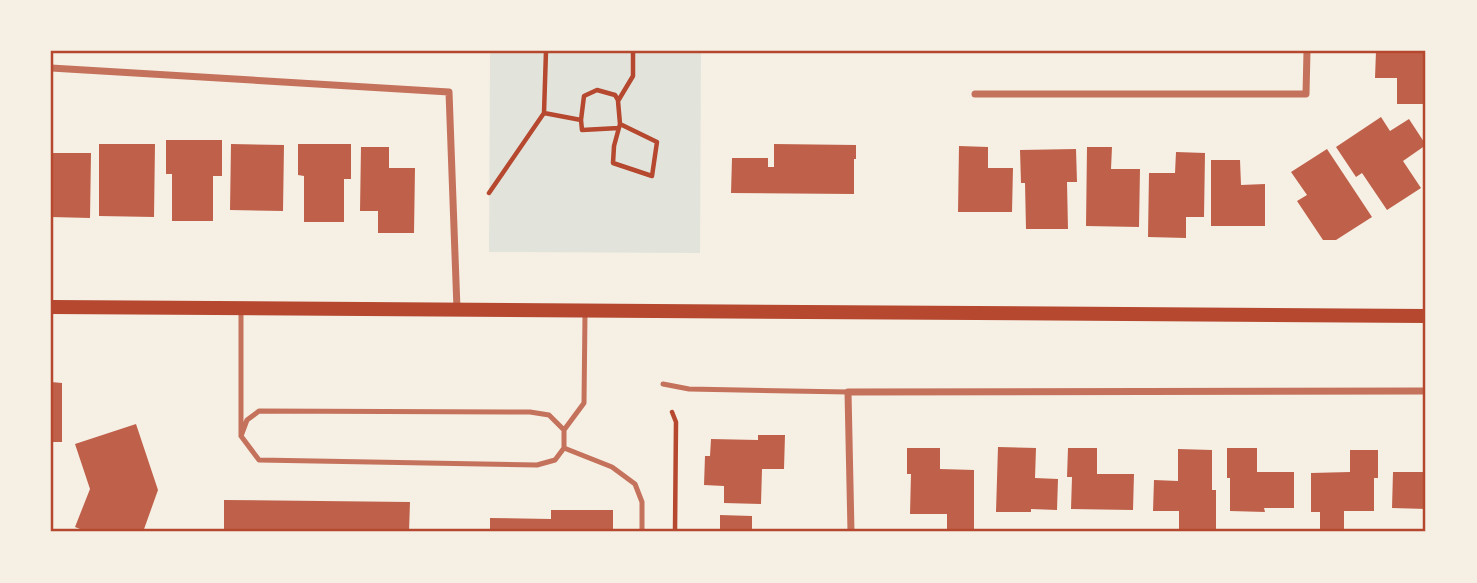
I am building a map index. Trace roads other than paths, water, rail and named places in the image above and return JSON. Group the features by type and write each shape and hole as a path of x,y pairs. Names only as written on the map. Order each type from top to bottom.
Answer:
{"main road":[{"path":"51,307 1426,316"}],"street":[{"path":"975,94 1306,94 1307,51"},
{"path":"51,68 449,92 457,309"},
{"path":"851,532 848,392 1426,391"}],"lane":[{"path":"241,308 241,436 260,460 537,465 555,460 564,448 564,430 584,403 585,310"},
{"path":"663,384 689,389 848,392"},
{"path":"241,436 247,420 259,411 530,412 549,415 564,430"},
{"path":"564,448 612,467 635,484 642,502 642,532"}]}
